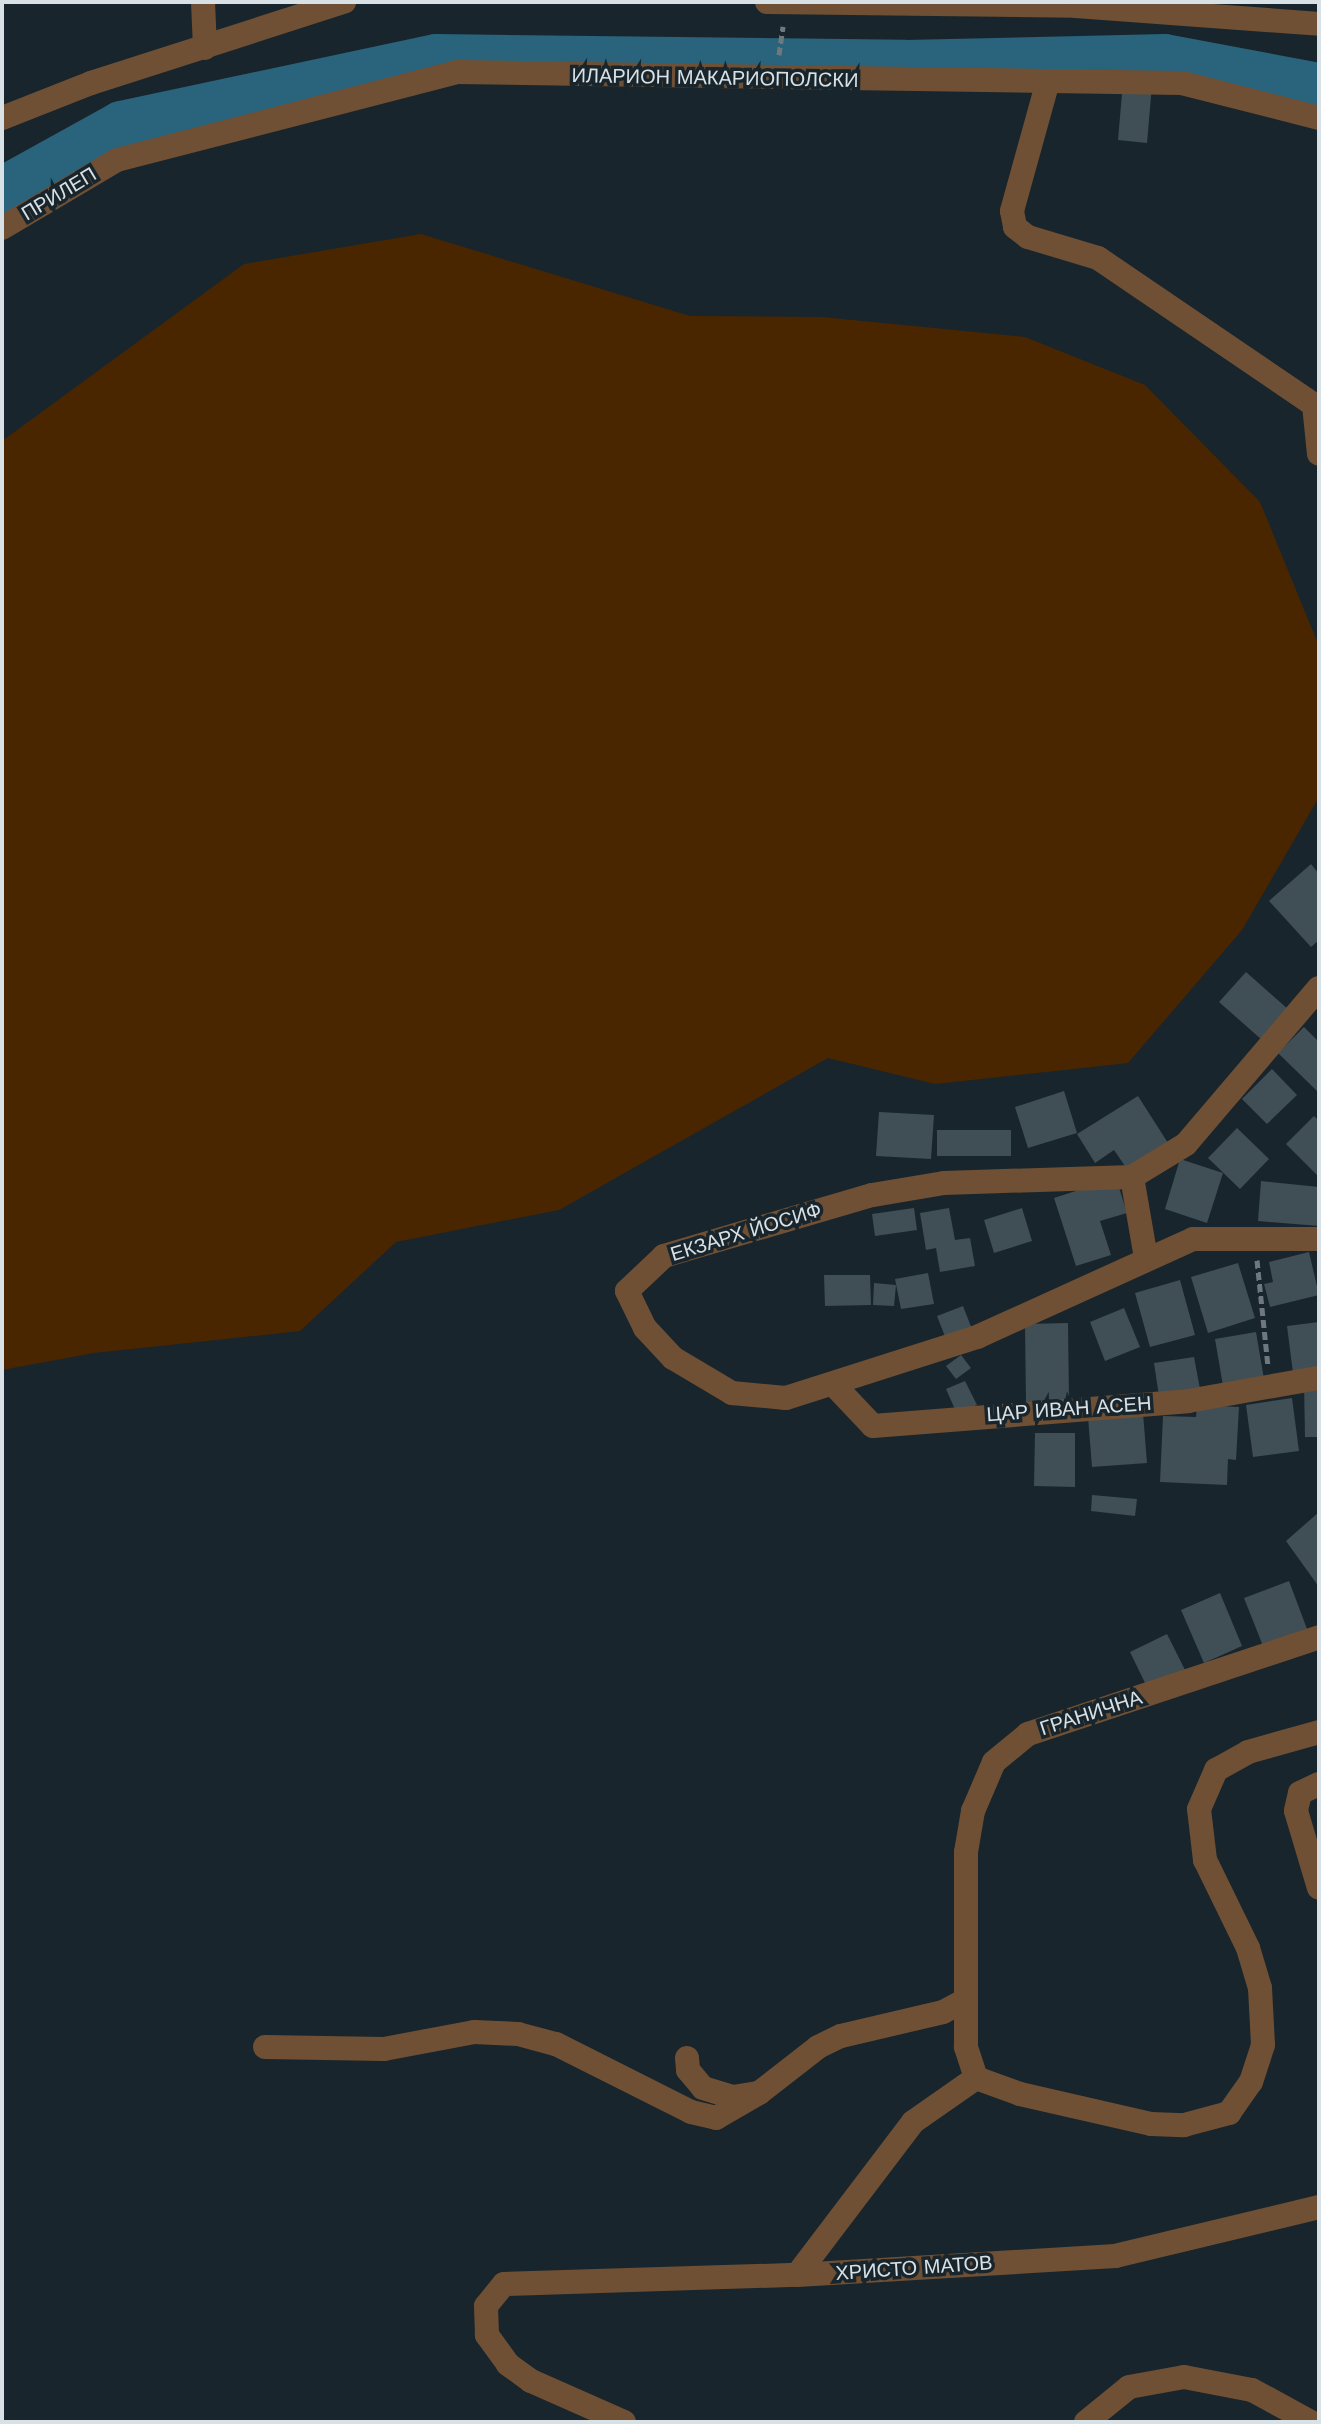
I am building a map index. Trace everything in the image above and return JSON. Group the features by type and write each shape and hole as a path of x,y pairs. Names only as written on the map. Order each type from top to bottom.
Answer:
{"street":[{"path":"203,2 205,48"},
{"path":"2,118 91,83 344,2"},
{"path":"774,6 1077,4 1319,24"},
{"name":"ИЛАРИОН МАКАРИОПОЛСКИ","path":"117,160 457,72 1182,83 1319,118"},
{"path":"1048,81 1012,211 1015,227 1028,237 1098,258 1316,403 1319,454"},
{"name":"ПРИЛЕП","path":"2,228 117,160"},
{"name":"ЕКЗАРХ ЙОСИФ","path":"835,1386 786,1398 732,1393 673,1358 645,1328 627,1291 664,1256 872,1195 944,1183 1132,1177 1186,1144 1319,988"},
{"path":"1132,1177 1146,1258"},
{"path":"835,1386 977,1337 1119,1277 1146,1258 1193,1239 1319,1239"},
{"name":"ЦАР ИВАН АСЕН","path":"835,1386 873,1426 1188,1401 1319,1378"},
{"name":"ГРАНИЧНА","path":"976,2078 966,2047 966,1852 973,1811 994,1762 1028,1734 1319,1637"},
{"path":"797,2275 913,2122 976,2078 1020,2094 1151,2124 1184,2125 1229,2113 1251,2082 1263,2045 1260,1988 1248,1948 1205,1860 1199,1809 1216,1770 1248,1752 1319,1732"},
{"path":"1319,1784 1300,1793 1296,1811 1319,1888"},
{"path":"265,2047 384,2049 474,2032 518,2034 556,2044 691,2112 716,2118 759,2093 818,2047 841,2036 943,2012 966,2000"},
{"path":"687,2058 688,2070 703,2088 733,2097 759,2093"},
{"name":"ХРИСТО МАТОВ","path":"624,2422 531,2381 508,2364 487,2335 486,2306 504,2284 797,2275 1115,2256 1319,2207"},
{"path":"1086,2422 1111,2397 1129,2387 1184,2377 1252,2390 1311,2422"},
{"path":"1111,2397 1111,2422"}],"path":[{"path":"774,6 778,63"},
{"path":"1255,1239 1270,1387"}],"shaded area":[{"path":"421,234 690,316 822,317 1025,337 1145,385 1260,502 1319,646 1319,797 1242,930 1128,1063 935,1084 828,1058 559,1210 396,1242 300,1331 94,1353 2,1370 2,441 244,264"}],"building":[{"path":"1123,82 1152,85 1147,143 1118,140"},
{"path":"1311,864 1319,874 1319,940 1311,947 1269,901"},
{"path":"1246,972 1289,1010 1262,1040 1219,1002"},
{"path":"1304,1027 1319,1042 1317,1091 1278,1053"},
{"path":"1272,1069 1297,1095 1267,1124 1242,1099"},
{"path":"1064,1091 1077,1133 1028,1148 1015,1107"},
{"path":"1138,1096 1168,1143 1127,1169 1114,1150 1095,1163 1077,1134"},
{"path":"879,1112 934,1115 931,1159 876,1156"},
{"path":"1314,1116 1319,1121 1319,1177 1286,1144"},
{"path":"1237,1128 1269,1159 1240,1189 1208,1158"},
{"path":"937,1130 1011,1130 1011,1156 937,1156"},
{"path":"1180,1159 1223,1173 1207,1223 1165,1209"},
{"path":"1116,1178 1127,1213 1100,1221 1111,1255 1076,1266 1054,1198"},
{"path":"1261,1181 1319,1187 1319,1226 1258,1221"},
{"path":"914,1208 917,1230 875,1236 872,1214"},
{"path":"949,1208 955,1240 970,1238 975,1266 940,1272 936,1248 926,1250 920,1213"},
{"path":"1022,1208 1032,1241 994,1253 984,1220"},
{"path":"1309,1252 1319,1295 1270,1307 1264,1284 1273,1282 1269,1262"},
{"path":"1238,1263 1255,1318 1208,1333 1191,1277"},
{"path":"928,1273 934,1304 901,1309 895,1279"},
{"path":"824,1275 870,1275 871,1305 825,1306"},
{"path":"1180,1280 1195,1335 1150,1347 1135,1293"},
{"path":"874,1283 896,1285 894,1306 873,1305"},
{"path":"963,1306 972,1329 946,1339 937,1316"},
{"path":"1124,1308 1140,1347 1105,1361 1090,1322"},
{"path":"1319,1322 1319,1370 1293,1373 1287,1326"},
{"path":"1068,1323 1069,1402 1026,1402 1025,1324"},
{"path":"1256,1332 1264,1379 1223,1386 1215,1339"},
{"path":"961,1355 971,1368 956,1379 946,1366"},
{"path":"1194,1357 1200,1389 1159,1396 1154,1363"},
{"path":"965,1381 977,1405 957,1414 946,1389"},
{"path":"1319,1381 1319,1437 1305,1437 1304,1382"},
{"path":"1292,1398 1299,1451 1253,1457 1246,1405"},
{"path":"1197,1405 1239,1407 1236,1460 1228,1459 1227,1485 1160,1482 1163,1416 1196,1417"},
{"path":"1143,1413 1147,1463 1092,1467 1088,1417"},
{"path":"1035,1433 1075,1433 1075,1487 1034,1486"},
{"path":"1092,1495 1137,1499 1135,1516 1091,1511"},
{"path":"1319,1512 1319,1587 1286,1541"},
{"path":"1289,1581 1307,1629 1263,1646 1244,1598"},
{"path":"1220,1593 1242,1646 1204,1663 1181,1610"},
{"path":"1167,1634 1185,1670 1148,1689 1130,1652"}],"waterway":[{"path":"2,190 121,124 436,57 905,63 1165,57 1319,86"}]}
